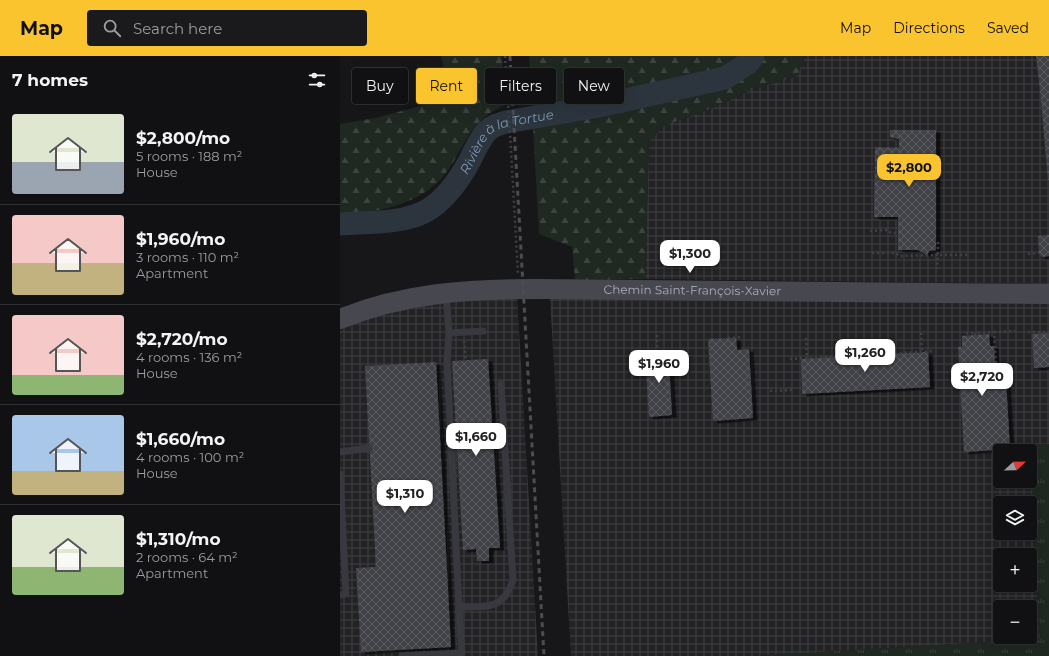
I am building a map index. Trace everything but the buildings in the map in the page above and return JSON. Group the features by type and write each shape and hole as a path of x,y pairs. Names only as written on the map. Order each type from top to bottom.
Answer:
{"street":[{"name":"Chemin Saint-François-Xavier","path":"340,319 381,304 446,292 467,290 518,289 1049,294"}],"lane":[{"path":"402,656 462,653 447,362 449,333 446,292"},
{"path":"449,333 483,331"},
{"path":"459,607 492,606 502,601 513,580 500,384"},
{"path":"340,452 369,448"},
{"path":"340,474 346,594 340,595"}],"path":[{"path":"505,56 518,289"},
{"path":"870,231 888,230 891,233 898,233"},
{"path":"937,269 938,242"},
{"path":"872,253 896,252 899,256 968,255"},
{"path":"1028,254 1039,253"},
{"path":"464,332 466,360"},
{"path":"994,332 997,379 1006,378"},
{"path":"966,333 1015,332"},
{"path":"1028,332 1049,332"},
{"path":"921,334 922,352"},
{"path":"657,335 657,352"},
{"path":"728,338 740,337"},
{"path":"806,338 807,358"},
{"path":"790,359 935,351"},
{"path":"770,391 792,390"}],"shaded area":[{"path":"805,56 1049,56 1049,284 645,279 649,142 663,126 715,107 753,89 797,76"},
{"path":"517,296 538,656 340,656 340,327 397,307"},
{"path":"550,298 1049,302 1049,444 993,444 993,488 1032,488 1032,496 993,496 993,540 1035,540 1035,548 993,548 993,592 1037,592 1037,584 1040,639 1037,639 1037,600 993,600 993,642 755,656 571,656"}],"green space":[{"path":"441,56 502,56 503,68 485,68 485,104 505,105 491,113 475,126 446,173 436,184 425,192 412,200 383,209 369,212 340,213 340,124 375,118 428,104 477,104 477,68 444,68"},
{"path":"529,56 805,56 797,76 753,89 715,107 663,126 649,142 645,279 575,280 572,247 539,234 532,104 556,104 556,68 530,68"},
{"path":"1037,444 1049,444 1049,656 755,656 993,642 993,644 1037,644 1037,639 1040,639 1037,586 1037,548 1035,548 1034,540 1037,540 1037,496 1032,496 1031,488 1037,488"}],"waterway":[{"name":"Rivière à la Tortue","path":"340,224 394,221 415,216 431,208 450,190 466,167 477,145 487,131 496,125 599,106 725,78 748,63 753,56"}],"railway":[{"path":"510,56 544,656"}]}
